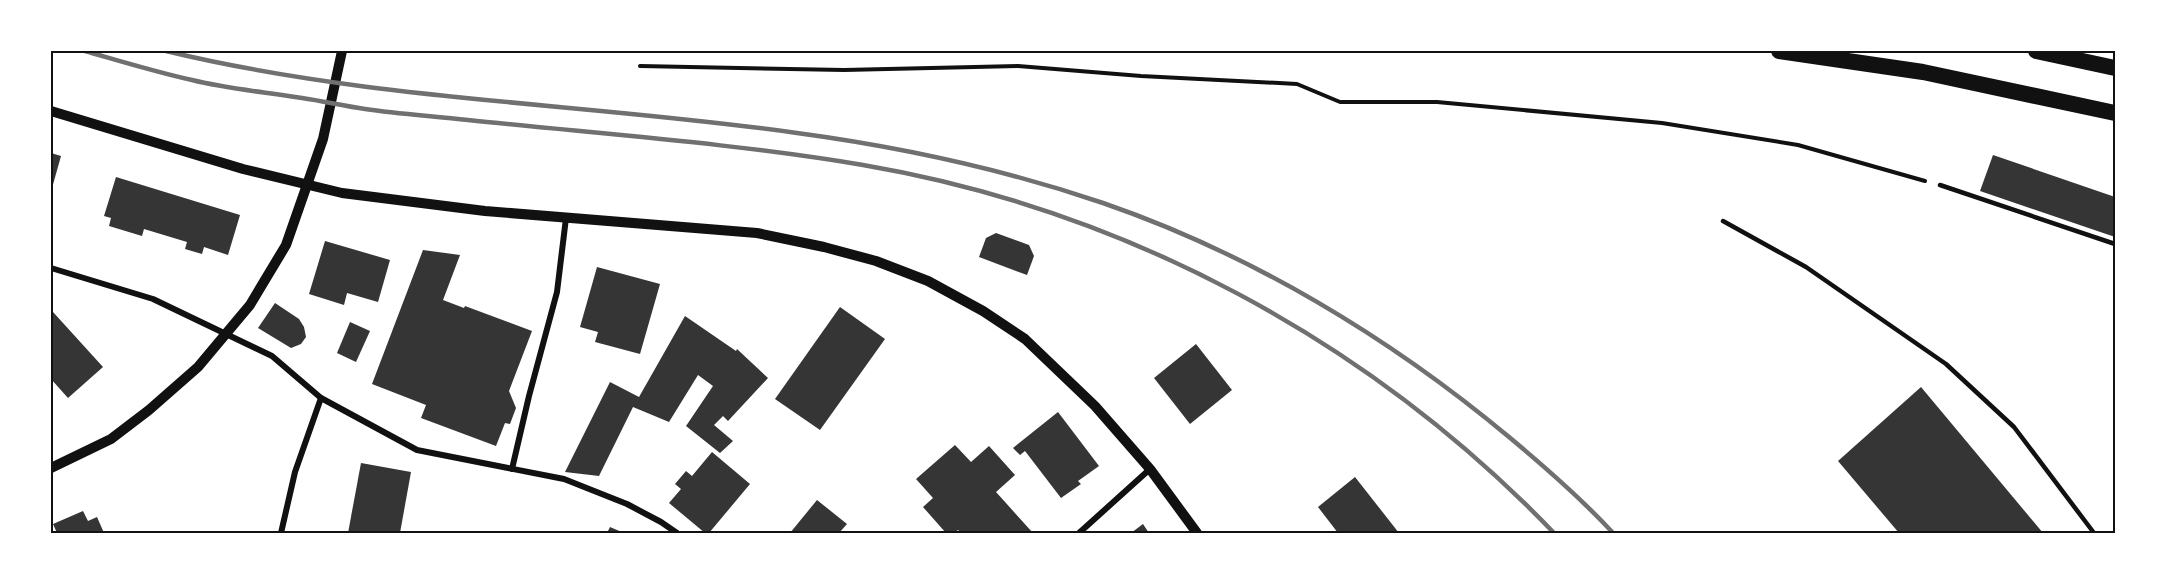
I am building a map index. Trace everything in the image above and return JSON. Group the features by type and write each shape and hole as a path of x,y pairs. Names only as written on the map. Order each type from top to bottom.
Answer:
{"highway":[{"path":"1779,51 1923,72 2115,113"},
{"path":"2036,51 2115,68"}],"street":[{"path":"51,468 111,439 149,410 198,367 250,305 286,245 322,139 342,51"},
{"path":"51,111 243,170 342,193 484,212 757,233 876,261 928,281 983,311 1025,339 1095,406 1150,469 1197,533"},
{"path":"512,469 557,292 566,218"},
{"path":"51,268 153,299 272,356 321,398 417,450 564,479 627,504 677,533"},
{"path":"282,533 295,472 321,398"},
{"path":"1079,533 1150,469"}],"lane":[{"path":"1940,185 2115,244"},
{"path":"1723,220 1806,267 1946,364 2014,427 2094,533"}],"path":[{"path":"640,66 844,70 1018,66 1141,76 1296,84 1340,102 1437,102 1662,123 1798,145 1940,185"}],"building":[{"path":"51,153 61,156 52,188 51,188"},
{"path":"1993,155 2115,197 2115,237 1980,191"},
{"path":"116,177 240,215 228,255 204,247 202,254 185,249 187,242 144,229 142,236 109,226 111,218 104,216"},
{"path":"996,233 1029,245 1034,256 1027,275 979,257 986,238"},
{"path":"325,241 390,260 378,302 347,293 344,305 309,294"},
{"path":"423,250 460,255 443,300 532,331 509,391 516,408 510,424 505,423 496,446 421,418 426,405 372,384"},
{"path":"597,267 660,284 640,354 595,342 598,332 580,327"},
{"path":"275,303 299,319 306,337 301,344 291,348 258,328"},
{"path":"840,307 885,339 820,430 775,399"},
{"path":"53,312 103,367 68,398 51,379 51,314"},
{"path":"685,316 736,351 737,349 768,378 728,421 723,416 714,425 733,441 720,453 686,426 713,386 698,375 669,422 633,407 599,476 565,472 610,382 639,397"},
{"path":"350,322 370,331 356,362 337,353"},
{"path":"1196,344 1232,390 1190,424 1154,378"},
{"path":"1921,387 2043,533 1899,533 1838,461"},
{"path":"1058,412 1099,466 1078,481 1081,484 1061,498 1025,451 1020,455 1013,448"},
{"path":"955,445 971,462 989,446 1015,475 996,492 1033,533 961,533 958,530 954,533 946,533 923,507 933,498 916,479"},
{"path":"712,452 750,484 709,533 705,533 669,503 681,489 675,484 686,471 692,476"},
{"path":"361,463 411,472 400,533 348,533"},
{"path":"1355,477 1399,533 1338,533 1318,507"},
{"path":"817,500 847,524 839,533 790,533"},
{"path":"83,511 88,521 97,517 104,533 57,533 53,524"},
{"path":"1143,524 1149,533 1131,533"},
{"path":"610,527 624,533 607,533"}],"railway":[{"path":"85,51 206,83 365,109 715,145 863,165 961,186 1056,214 1149,251 1238,294 1324,344 1405,401 1482,464 1554,533"},
{"path":"166,51 244,68 322,81 480,100 718,123 836,139 913,152 990,170 1103,203 1212,247 1265,273 1367,332 1416,365 1509,437 1562,483 1613,533"}]}
